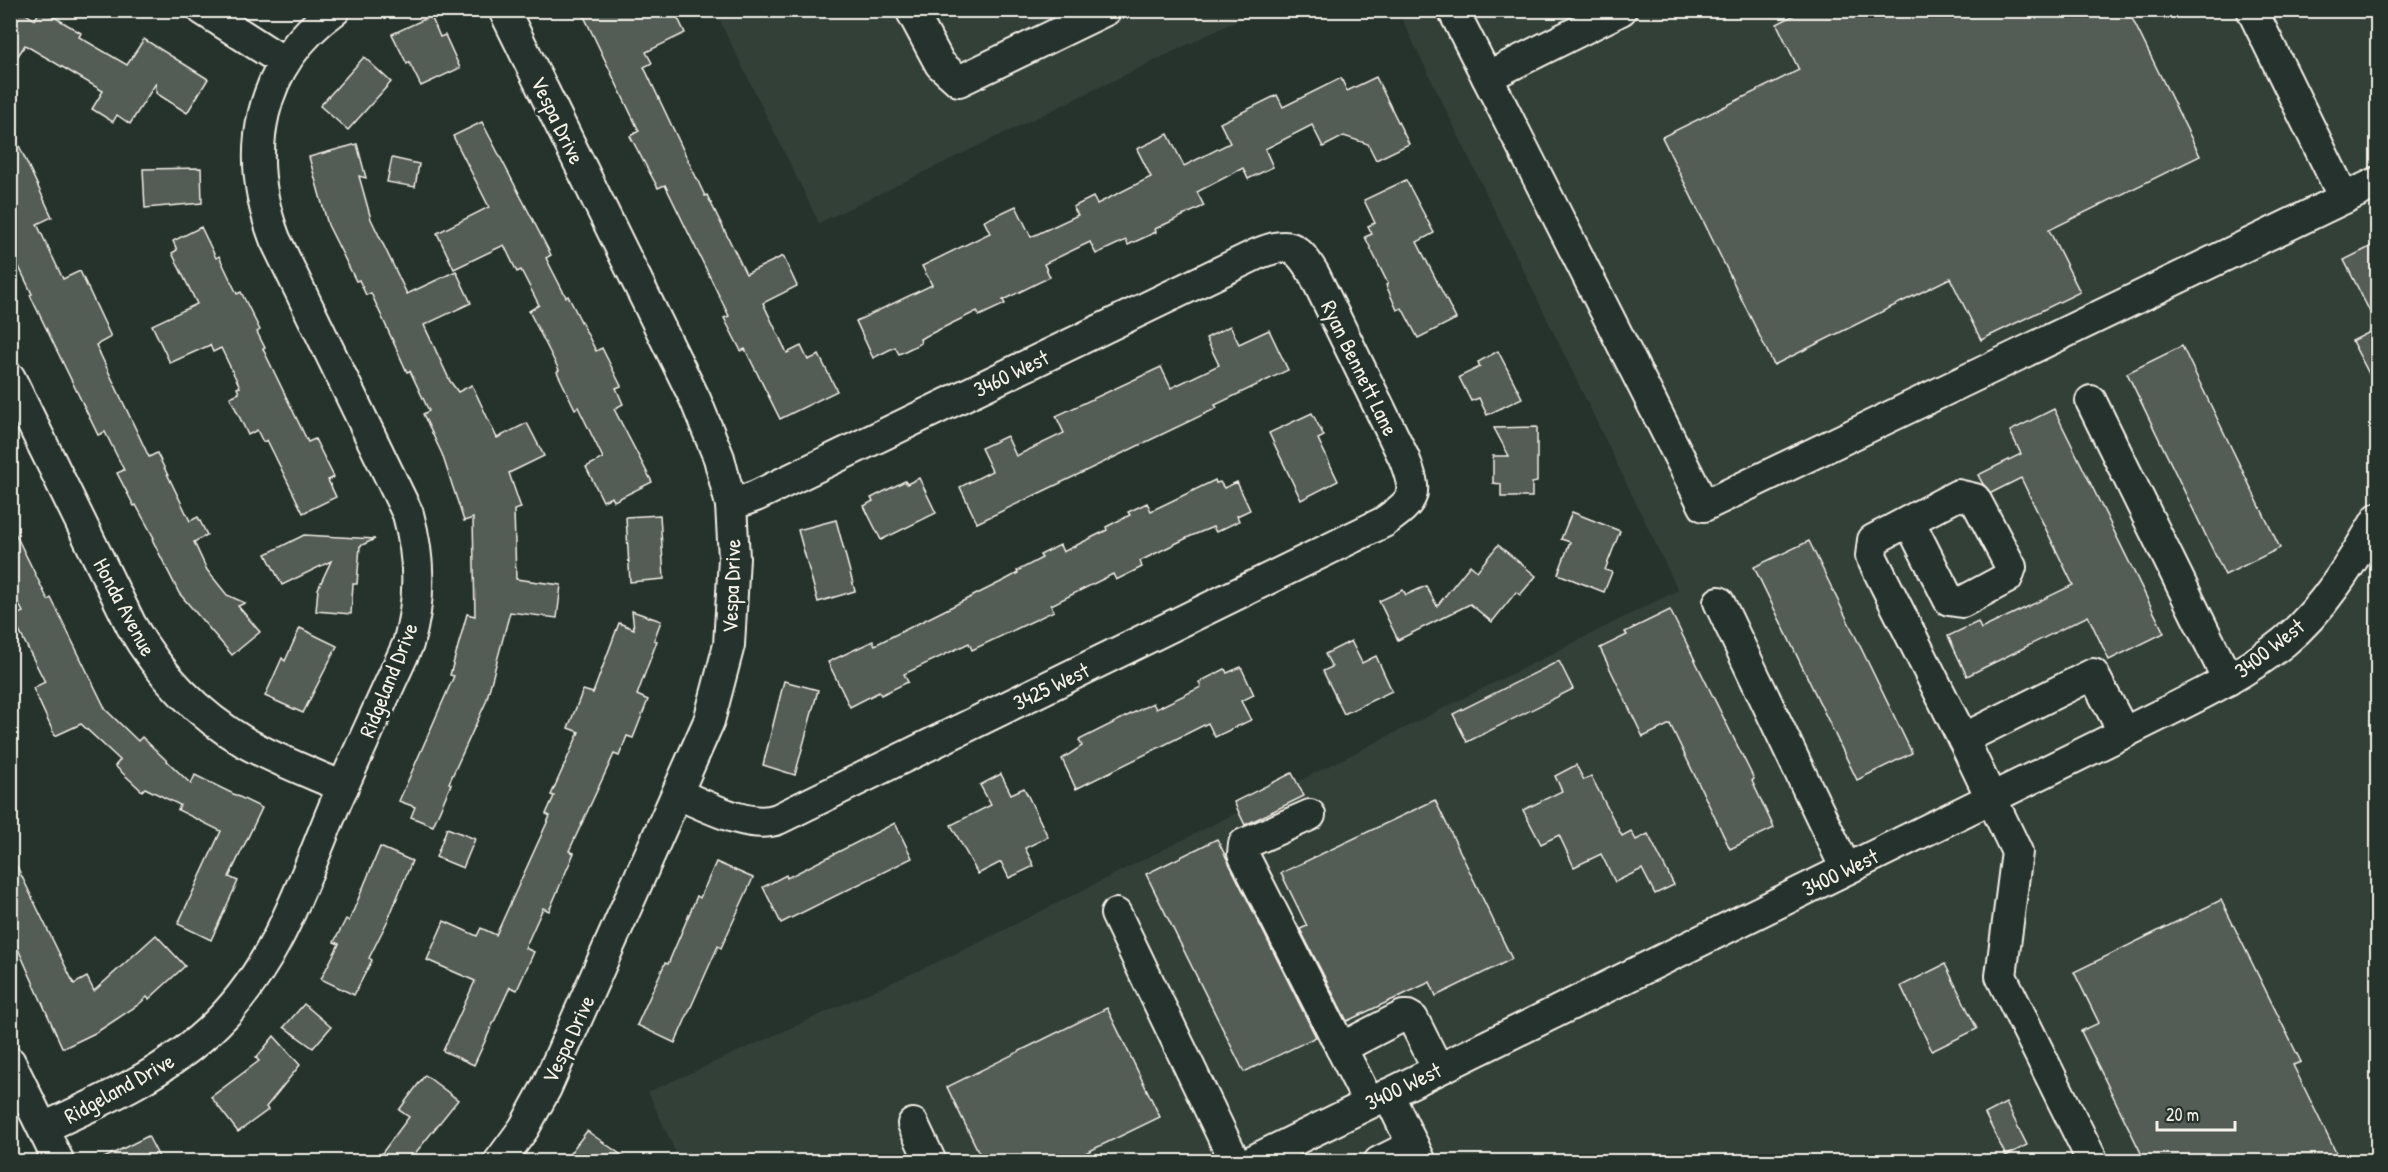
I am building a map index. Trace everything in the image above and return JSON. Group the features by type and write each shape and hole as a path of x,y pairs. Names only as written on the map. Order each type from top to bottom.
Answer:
{"street":[{"path":"203,10 284,62"},
{"name":"Ridgeland Drive","path":"43,1128 160,1069 216,1024 239,999 278,939 343,787 408,644 414,622 418,571 415,541 398,490 275,239 265,213 259,163 261,126 267,102 284,62 319,21 334,10"},
{"name":"Vespa Drive","path":"499,1161 524,1128 546,1088 709,721 729,645 734,558 731,505 719,458 695,399 504,10"},
{"path":"911,10 939,64 959,81 1106,10"},
{"path":"1453,10 1704,506 2378,182"},
{"path":"1487,77 1621,10"},
{"path":"2252,10 2344,198"},
{"name":"3460 West","path":"731,505 756,496 1257,254 1280,247 1292,247"},
{"name":"Ryan Bennett Lane","path":"1292,247 1306,261 1314,274 1404,458 1412,483 1412,496"},
{"name":"Honda Avenue","path":"10,378 146,652 191,704 231,733 248,744 343,787"},
{"path":"2091,401 2228,680"},
{"name":"3425 West","path":"678,794 744,820 769,822 778,819 1384,522 1407,505 1412,496"},
{"name":"3400 West","path":"1250,1161 2228,680 2285,641 2308,619 2350,563 2378,518"},
{"path":"1909,521 1873,540 1871,556 1964,739 2017,852 2001,976 2093,1161"},
{"path":"1719,602 1846,869"},
{"path":"1964,739 2093,674 2124,733"},
{"path":"1310,815 1244,844 1243,854 1341,1048 1417,1153 1379,1161"},
{"path":"1116,914 1235,1161"},
{"path":"1341,1048 1403,1016 1408,1016 1413,1019 1438,1069"},
{"path":"10,1062 59,1161"},
{"path":"913,1124 931,1161"}],"shaded area":[{"path":"715,11 1257,11 819,223"},
{"path":"1398,11 2377,11 2377,1161 680,1162 648,1092 964,950 1678,590"}],"building":[{"path":"10,10 20,10 35,20 40,10 43,10 81,33 79,37 127,65 144,39 208,79 187,113 156,93 156,83 130,124 117,115 113,122 92,109 103,91 25,45 10,68"},
{"path":"581,10 674,10 685,33 646,52 652,63 644,67 705,196 707,195 746,274 783,256 797,286 763,303 787,353 801,346 808,360 819,355 837,391 780,419 745,349 741,351 724,318 729,316 665,185 658,188 630,136 639,131"},
{"path":"1804,10 2128,10 2200,156 2049,230 2080,292 1981,340 1950,278 1774,365 1662,137 1799,70 1777,24"},
{"path":"431,16 440,37 445,35 460,68 421,86 392,34"},
{"path":"364,57 391,82 348,130 320,106"},
{"path":"1376,77 1409,144 1376,160 1368,144 1344,136 1323,147 1312,125 1265,149 1273,167 1248,179 1243,168 1197,192 1204,206 1155,229 1156,232 1128,245 1126,240 1096,254 1090,242 1044,264 1050,277 1003,300 1005,304 979,316 977,311 920,339 921,343 899,354 895,347 873,358 856,321 932,285 922,266 990,233 984,221 1016,206 1031,237 1078,215 1073,207 1093,197 1097,204 1151,177 1137,149 1168,134 1184,166 1230,143 1220,123 1277,95 1283,107 1341,78 1347,91"},
{"path":"482,122 551,255 546,258 566,297 568,296 596,351 602,348 621,386 616,388 623,404 614,409 652,482 614,501 612,497 603,501 586,467 603,458 578,407 575,409 557,372 559,370 529,311 539,305 521,270 517,272 504,245 454,269 437,233 489,207 453,136"},
{"path":"10,126 52,217 37,224 63,279 80,271 111,337 96,345 149,457 157,453 190,521 198,517 207,535 194,542 207,570 227,595 245,603 238,606 260,632 232,655 179,593 152,539 154,538 117,473 124,470 105,432 98,435 30,295 32,294 10,248"},
{"path":"357,144 366,178 359,176 371,219 407,294 456,271 471,303 424,325 450,381 458,392 472,385 497,438 527,423 544,456 509,473 521,508 514,510 516,579 561,585 557,618 510,612 486,702 449,783 451,784 433,826 411,817 415,807 399,801 454,676 450,675 467,614 475,616 473,518 464,521 442,454 423,414 429,411 410,371 407,372 371,293 366,295 359,280 356,281 328,225 309,157"},
{"path":"392,158 419,164 415,187 387,182"},
{"path":"201,168 202,203 145,208 143,169"},
{"path":"1406,180 1434,233 1417,242 1456,319 1418,338 1402,308 1397,310 1386,285 1388,284 1365,237 1372,234 1368,226 1375,223 1364,200"},
{"path":"201,227 216,258 219,256 237,294 241,292 260,330 257,332 265,348 263,349 308,442 315,439 334,477 328,480 336,497 303,513 267,440 263,442 257,430 248,435 230,397 239,393 237,388 240,387 221,348 213,352 210,345 170,363 152,325 197,304 172,253 177,250 173,241"},
{"path":"2378,243 2378,328 2344,260"},
{"path":"1230,326 1239,344 1269,330 1288,370 1215,405 1217,408 977,523 960,487 992,471 981,448 1007,436 1016,456 1064,433 1056,416 1161,367 1171,388 1219,365 1206,338"},
{"path":"2378,328 2378,391 2352,341"},
{"path":"2182,346 2280,548 2225,575 2127,373"},
{"path":"1498,351 1522,398 1487,415 1479,398 1471,401 1459,377 1480,367 1478,362"},
{"path":"2054,409 2164,633 2109,660 2088,616 1967,676 1948,636 1978,622 1981,629 2073,585 2021,478 1991,493 1978,475 2021,454 2010,431"},
{"path":"1312,413 1324,436 1318,439 1338,481 1301,500 1269,433"},
{"path":"1537,427 1537,482 1532,483 1532,497 1501,497 1501,484 1493,483 1493,456 1509,456 1494,428"},
{"path":"919,478 936,513 881,540 864,506 873,501 871,498 905,481 907,484"},
{"path":"1215,480 1216,483 1220,482 1224,488 1237,482 1250,510 1237,516 1239,521 1216,532 1213,527 1191,536 1140,561 1142,567 1116,580 1113,574 1051,605 1054,611 972,650 969,643 904,674 908,682 881,695 879,692 850,707 828,662 873,641 875,645 1005,580 1042,558 1040,555 1060,545 1063,552 1107,530 1106,527 1130,515 1128,512 1147,503 1151,511"},
{"path":"1572,512 1620,531 1605,570 1612,572 1604,592 1558,574 1570,542 1561,539"},
{"path":"660,515 664,579 630,582 626,517"},
{"path":"836,520 855,591 818,602 798,530"},
{"path":"10,523 48,600 51,598 106,710 138,741 142,737 191,784 195,775 262,808 229,877 238,881 211,940 178,924 221,831 178,810 180,805 145,788 142,791 115,766 120,760 81,724 55,736 33,688 45,682 12,617 23,612 10,588"},
{"path":"304,535 375,539 360,546 357,584 353,584 351,614 316,611 318,589 331,561 282,585 266,554"},
{"path":"1809,541 1912,753 1857,780 1754,567"},
{"path":"1498,545 1536,576 1520,595 1516,592 1492,622 1470,604 1398,640 1379,601 1403,590 1406,595 1426,586 1437,606 1470,565 1477,571"},
{"path":"1670,610 1754,779 1752,781 1774,828 1730,849 1670,724 1643,737 1600,648 1627,635 1625,632"},
{"path":"632,611 661,621 654,640 657,641 637,695 648,700 633,738 627,736 619,756 614,754 569,851 574,853 549,911 543,908 525,948 534,952 517,990 510,987 474,1065 443,1051 475,981 427,960 444,921 477,936 481,928 496,935 550,816 546,814 554,796 551,795 579,732 568,728 583,690 593,693 619,623 634,629"},
{"path":"300,628 337,646 303,713 265,696 282,658 285,661"},
{"path":"1351,641 1362,663 1376,656 1392,691 1344,714 1323,671 1332,667 1325,654"},
{"path":"1559,661 1573,689 1467,742 1453,714"},
{"path":"1241,667 1254,695 1241,701 1251,720 1215,737 1208,723 1076,789 1062,759 1082,746 1079,740 1153,703 1156,709 1201,687 1199,682 1225,669 1227,673"},
{"path":"784,681 818,690 795,775 763,765"},
{"path":"1576,765 1584,780 1591,776 1622,836 1631,831 1636,840 1648,834 1674,885 1655,894 1642,869 1615,882 1601,854 1574,867 1559,835 1541,844 1523,810 1562,791 1555,776"},
{"path":"1292,773 1304,796 1245,825 1234,802"},
{"path":"1001,774 1011,794 1024,788 1048,837 1025,848 1034,866 1009,878 1001,862 978,874 951,825 991,805 980,785"},
{"path":"1435,800 1512,959 1436,996 1430,982 1347,1021 1300,929 1307,926 1281,873"},
{"path":"895,823 912,858 781,923 763,887 786,875 787,878"},
{"path":"447,828 475,839 463,868 436,857"},
{"path":"1217,839 1316,1037 1244,1072 1146,874"},
{"path":"380,847 412,861 388,920 369,958 372,960 354,995 321,979 339,944 334,942 346,919 349,921"},
{"path":"10,852 74,984 87,977 94,991 156,935 185,966 149,999 147,997 97,1032 62,1047 10,931"},
{"path":"716,862 753,878 721,948 718,946 675,1043 637,1025 665,963 668,964 697,896 700,898"},
{"path":"2221,900 2301,1062 2293,1065 2340,1161 2145,1161 2081,1031 2099,1023 2074,972"},
{"path":"1945,964 1977,1029 1932,1051 1901,986"},
{"path":"304,1004 331,1027 313,1048 284,1027"},
{"path":"1107,1008 1160,1117 1069,1161 983,1161 947,1087"},
{"path":"274,1036 300,1065 266,1107 268,1110 238,1132 211,1097 259,1061 256,1058"},
{"path":"425,1075 458,1100 409,1161 376,1161 409,1117 399,1110"},
{"path":"2006,1103 2027,1145 2006,1156 1985,1114"},
{"path":"587,1131 630,1161 564,1161"},
{"path":"148,1136 161,1161 98,1161"}]}
